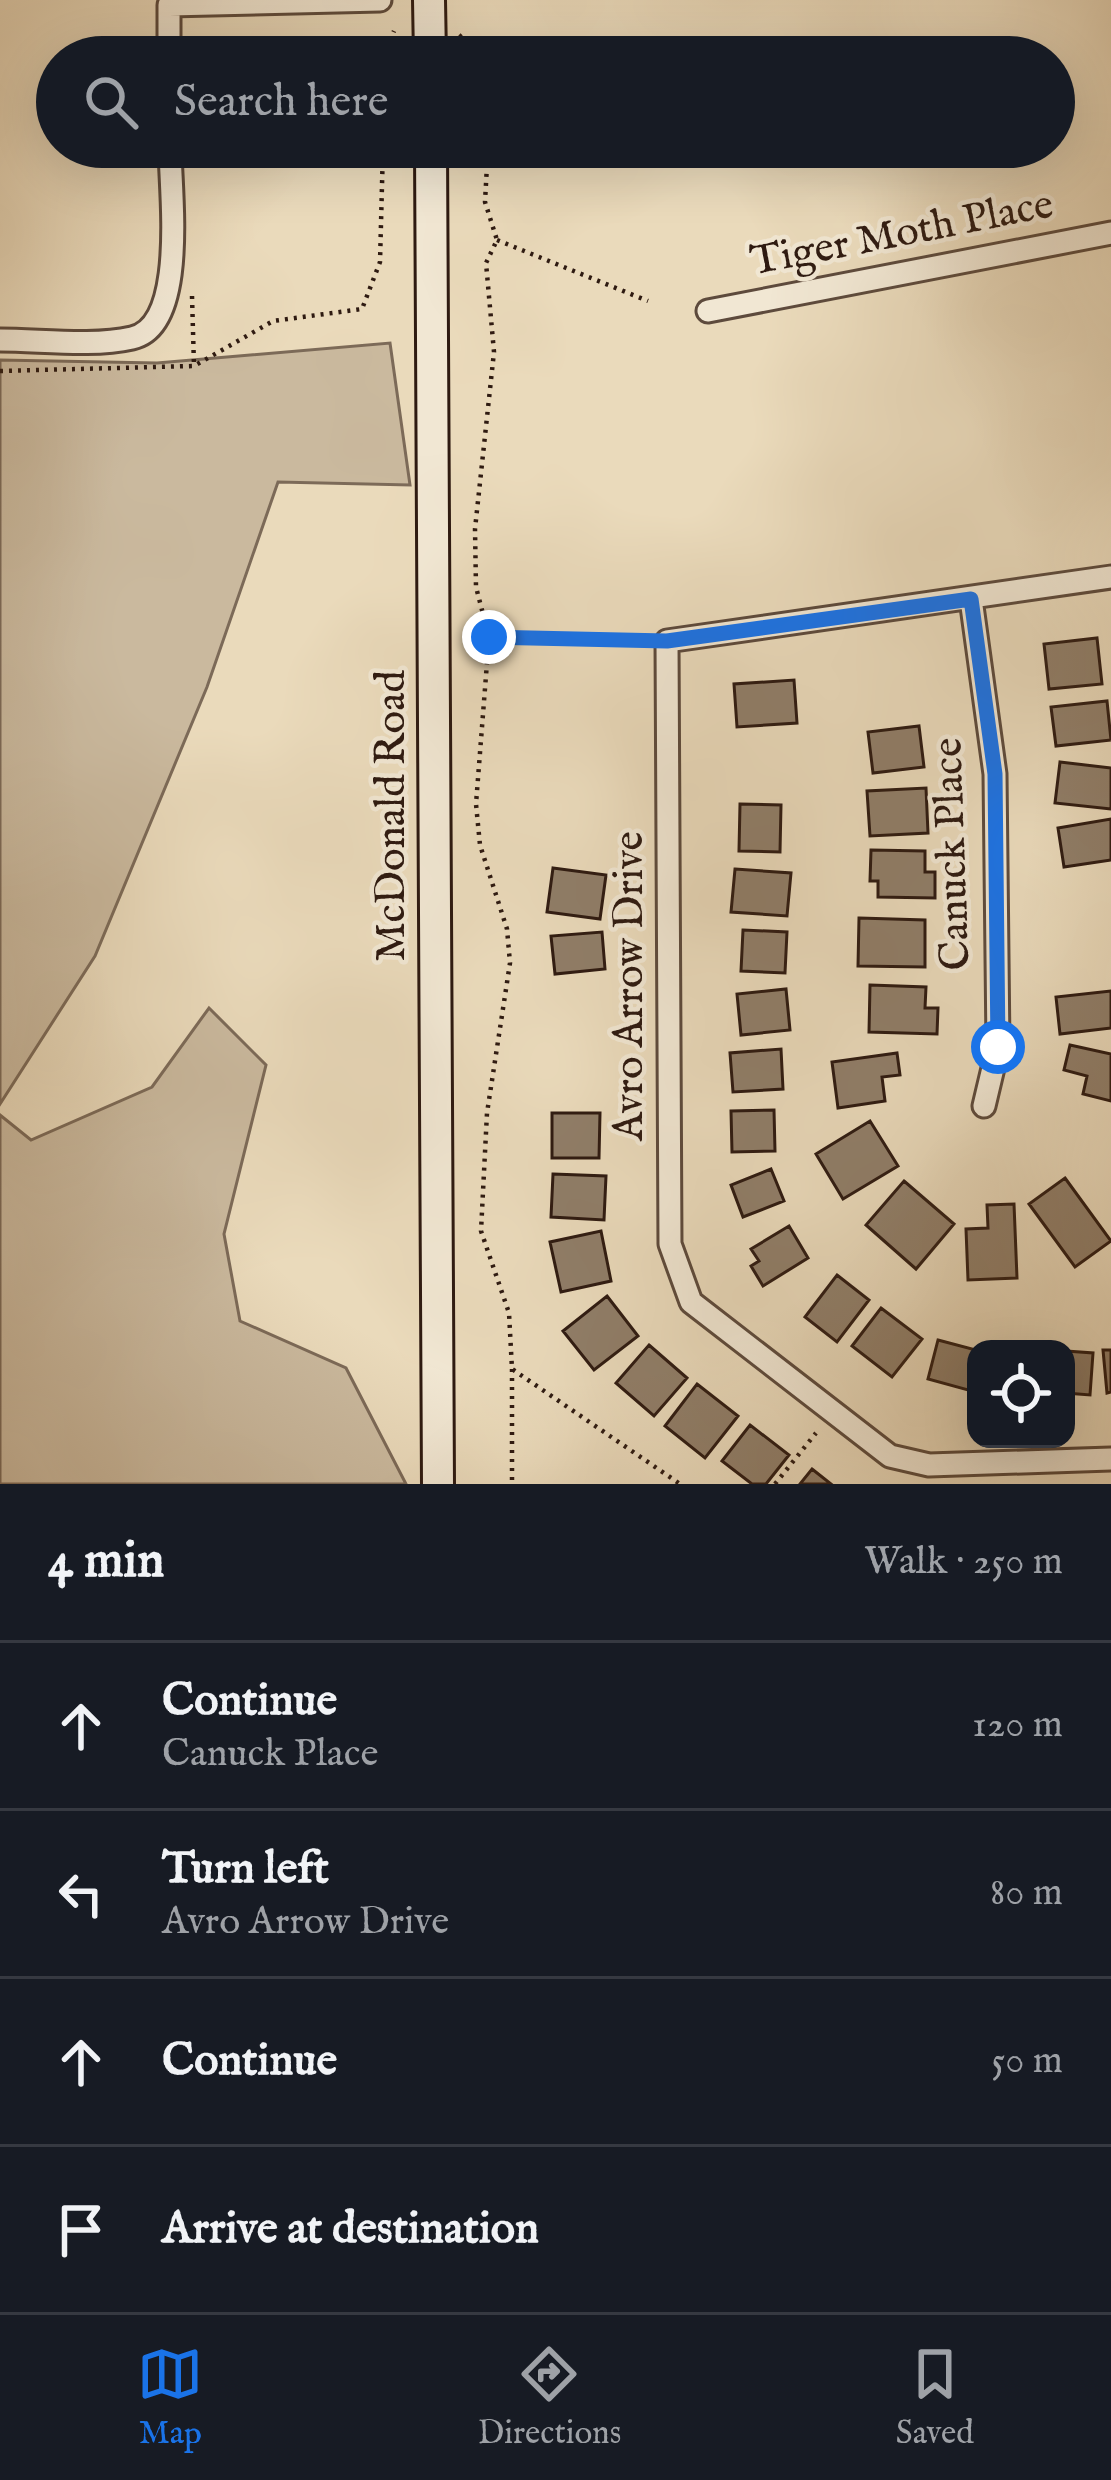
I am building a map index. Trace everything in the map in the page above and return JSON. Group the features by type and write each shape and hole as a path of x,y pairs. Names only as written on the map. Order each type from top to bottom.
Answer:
{"street":[{"path":"169,36 169,3 380,0"},
{"path":"429,0 430,36"},
{"path":"0,340 136,338 160,318 171,286 170,168"},
{"name":"McDonald Road","path":"431,168 438,1484"},
{"name":"Tiger Moth Place","path":"708,311 1111,233"},
{"path":"667,641 1111,577"},
{"name":"Canuck Place","path":"971,599 995,774 998,1047 984,1106"},
{"name":"Avro Arrow Drive","path":"667,641 670,1244 691,1302 890,1456 929,1465 1111,1459"}],"path":[{"path":"392,36 394,31"},
{"path":"0,371 194,367 273,321 362,309 380,262 382,168"},
{"path":"487,168 485,202 497,240 486,262 494,352 475,529 476,586 489,637 476,805 480,845 507,929 510,963 487,1113 481,1231 509,1313 512,1484"},
{"path":"497,240 648,301"},
{"path":"192,296 194,367"},
{"path":"489,637 667,641"},
{"path":"512,1369 680,1484"},
{"path":"775,1484 816,1433"}],"shaded area":[{"path":"390,343 410,485 278,482 207,687 95,956 0,1104 0,360 157,363"},
{"path":"209,1008 266,1065 224,1234 240,1321 346,1368 406,1484 0,1484 0,1115 31,1140 152,1087"}],"building":[{"path":"1097,638 1102,684 1049,689 1044,644"},
{"path":"794,680 797,723 737,727 734,684"},
{"path":"1107,701 1111,740 1056,746 1051,707"},
{"path":"919,726 924,767 873,773 868,732"},
{"path":"1060,762 1111,768 1111,809 1055,803"},
{"path":"926,788 928,833 870,836 867,791"},
{"path":"740,804 781,805 780,852 739,851"},
{"path":"1111,819 1111,860 1064,867 1058,828"},
{"path":"871,850 925,851 925,872 935,872 935,898 878,897 878,881 870,881"},
{"path":"553,868 606,875 600,919 547,912"},
{"path":"735,869 791,873 787,916 731,912"},
{"path":"859,918 925,920 925,967 858,966"},
{"path":"743,930 787,932 785,973 741,971"},
{"path":"602,932 605,969 555,974 551,936"},
{"path":"870,985 926,987 925,1008 938,1008 937,1034 869,1032"},
{"path":"786,989 790,1030 741,1035 737,994"},
{"path":"1111,991 1111,1028 1060,1034 1056,997"},
{"path":"1070,1045 1111,1054 1111,1101 1083,1094 1087,1076 1064,1070"},
{"path":"781,1049 783,1089 733,1092 730,1053"},
{"path":"897,1053 900,1075 882,1077 885,1101 838,1108 832,1062"},
{"path":"774,1110 775,1151 732,1152 731,1111"},
{"path":"552,1113 600,1113 599,1158 552,1158"},
{"path":"870,1121 898,1166 843,1199 816,1154"},
{"path":"771,1169 784,1201 743,1217 731,1185"},
{"path":"553,1174 606,1176 604,1220 551,1217"},
{"path":"1065,1178 1111,1241 1075,1267 1029,1204"},
{"path":"904,1181 954,1224 916,1269 866,1225"},
{"path":"1014,1204 1017,1278 968,1280 966,1229 988,1228 987,1205"},
{"path":"789,1226 808,1258 763,1286 751,1266 759,1261 751,1249"},
{"path":"601,1231 611,1281 561,1292 550,1242"},
{"path":"837,1275 869,1300 837,1342 805,1317"},
{"path":"607,1296 638,1336 594,1370 563,1331"},
{"path":"881,1308 922,1339 892,1377 852,1346"},
{"path":"938,1340 967,1348 967,1390 928,1379"},
{"path":"649,1345 687,1378 654,1416 616,1383"},
{"path":"1103,1350 1111,1350 1111,1392 1107,1393"},
{"path":"1075,1352 1093,1353 1090,1395 1075,1394"},
{"path":"697,1384 738,1416 705,1458 665,1426"},
{"path":"750,1425 789,1455 766,1484 752,1484 722,1461"},
{"path":"812,1469 831,1484 800,1484"}],"route":[{"path":"489,637 667,641 971,599 995,774 998,1047"}]}
